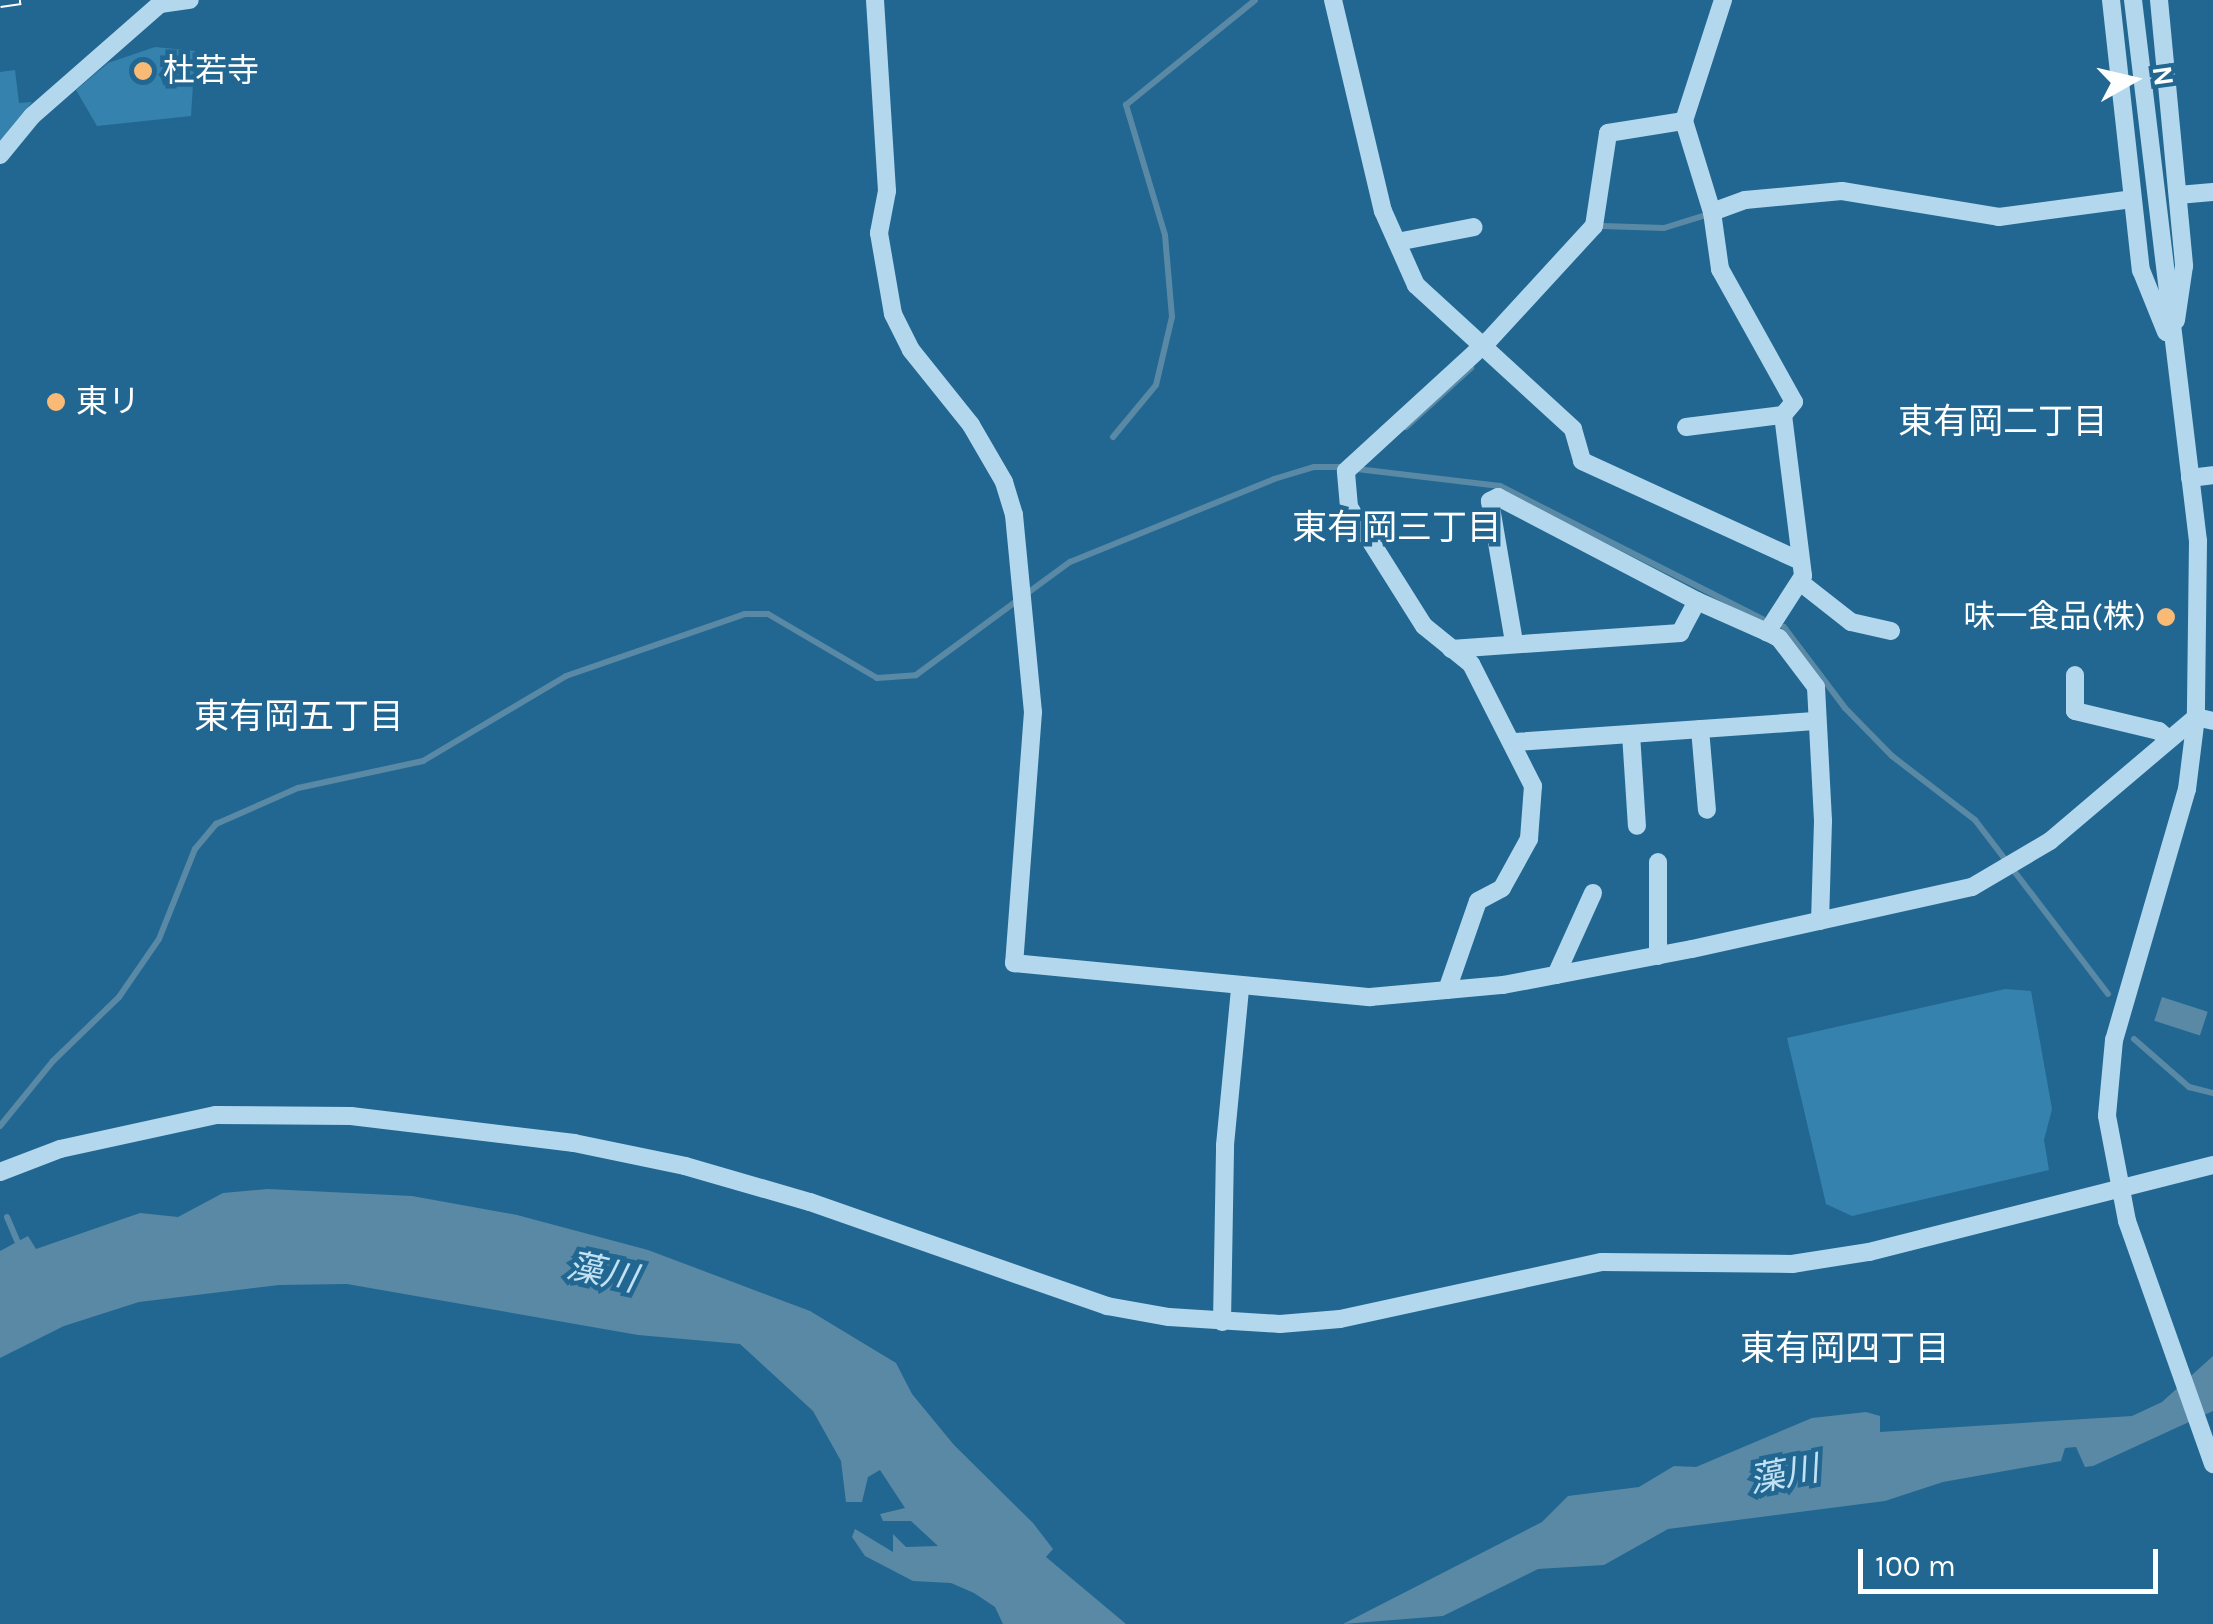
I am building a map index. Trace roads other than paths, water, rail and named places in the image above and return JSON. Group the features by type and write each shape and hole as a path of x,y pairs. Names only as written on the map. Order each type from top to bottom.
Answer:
{"street":[{"path":"0,155 32,116 160,2 190,0"},
{"path":"875,0 887,191 879,233 894,314 911,350 972,424 1014,515 1033,712 1014,963 1240,989 1370,997 1556,975 1658,956 1972,887 2050,841 2169,740 2204,719"},
{"path":"1332,0 1397,242 1416,285 1574,429 1582,461 1782,558 1800,560"},
{"path":"1686,426 1783,415 1794,402 1720,269 1712,212 1684,121 1724,0"},
{"path":"2112,0 2141,270 2172,346"},
{"path":"2133,0 2198,541 2204,719 2109,1062 2107,1116 2128,1221 2213,1464"},
{"path":"2159,0 2184,266 2172,346"},
{"path":"1447,990 1478,901 1502,888 1529,838 1533,786 1515,742 1472,664 1424,626 1348,507 1350,467 1482,346 1597,222 1608,133 1684,121"},
{"path":"1712,212 1774,196 1850,191 2000,216 2132,199"},
{"path":"2178,195 2213,192"},
{"path":"1397,242 1474,227"},
{"path":"1766,632 1800,582 1783,415"},
{"path":"2190,478 2213,475"},
{"path":"1514,642 1490,501 1498,497 1697,601 1779,638 1816,687 1814,721 1823,820 1820,921"},
{"path":"1800,582 1850,622 1892,631"},
{"path":"1452,649 1680,634 1697,601"},
{"path":"2075,675 2075,711 2160,731 2169,740"},
{"path":"1515,742 1814,721"},
{"path":"1700,729 1707,810"},
{"path":"1631,734 1637,826"},
{"path":"1658,862 1658,956"},
{"path":"1556,975 1594,894"},
{"path":"1222,1322 1225,1146 1240,989"},
{"path":"0,1172 60,1148 216,1115 351,1116 540,1139 685,1166 810,1202 1107,1306 1222,1322 1340,1319 1602,1262 1792,1264 1869,1252 2118,1185 2213,1165"}],"water":[{"path":"2162,997 2208,1012 2200,1036 2154,1021"},
{"name":"藻川","path":"268,1189 412,1196 517,1215 648,1250 810,1311 896,1363 912,1394 954,1445 1033,1523 1053,1549 1046,1557 1126,1624 1003,1624 995,1607 974,1593 951,1583 913,1581 865,1556 852,1537 855,1529 893,1552 893,1534 906,1547 938,1546 911,1521 883,1521 880,1514 905,1508 880,1470 868,1477 862,1502 846,1502 841,1461 813,1411 740,1344 638,1335 347,1284 279,1285 139,1302 64,1326 0,1358 0,1251 28,1236 36,1249 140,1213 178,1217 223,1193"},
{"name":"藻川","path":"2213,1356 2213,1411 2093,1466 2085,1467 2076,1447 2065,1448 2061,1461 1943,1482 1885,1501 1668,1529 1604,1565 1538,1569 1443,1616 1343,1624 1542,1522 1568,1496 1639,1487 1674,1466 1696,1467 1812,1418 1866,1412 1880,1416 1880,1432 2132,1416 2162,1402"}],"waterway":[{"path":"1113,437 1156,385 1172,317 1165,235 1126,105 1255,0"},
{"path":"1602,226 1664,228 1703,216"},
{"path":"1406,427 1471,368"},
{"path":"0,1126 53,1061 119,997 159,939 195,849 216,824 298,788 423,761 566,676 745,614 768,614 877,678 916,675 1070,562 1274,479 1314,467 1345,467"},
{"path":"1357,469 1500,486 1762,619"},
{"path":"1784,627 1845,708 1892,756 1975,820 2108,994"},
{"path":"2134,1039 2189,1087 2213,1093"},
{"path":"7,1217 20,1248"}],"railway":[{"path":"0,3 21,0"}],"place":[{"name":"杜若寺","path":"143,71"},
{"name":"東リ","path":"56,402"},
{"name":"味一食品(株)","path":"2166,617"}],"district":[{"name":"東有岡二丁目","path":"2003,422"},
{"name":"東有岡三丁目","path":"1397,528"},
{"name":"東有岡五丁目","path":"299,717"},
{"name":"東有岡四丁目","path":"1845,1349"}]}
